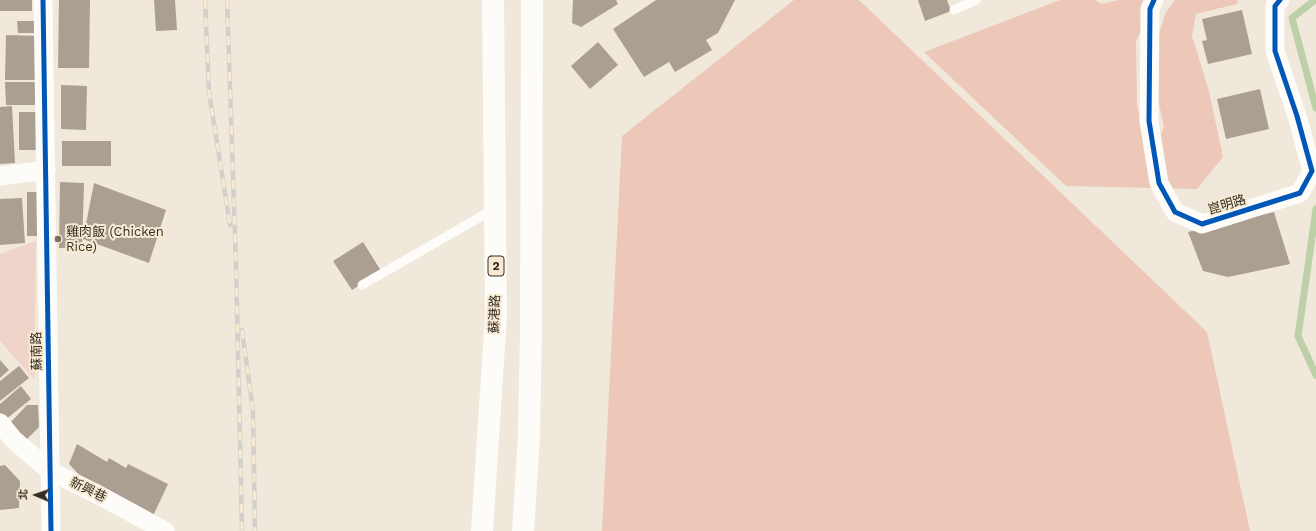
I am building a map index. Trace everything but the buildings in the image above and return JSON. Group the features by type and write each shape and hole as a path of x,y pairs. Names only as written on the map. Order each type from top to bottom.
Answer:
{"main road":[{"name":"蘇港路","path":"482,531 496,315 493,0"},
{"path":"523,531 529,435 531,336 532,0"}],"street":[{"name":"蘇南路","path":"43,0 51,531"},
{"name":"崑明路","path":"1154,0 1150,9 1149,121 1159,183 1175,212 1202,224 1300,193 1312,171 1297,116 1275,51 1275,6 1280,0"},
{"path":"0,176 46,170"},
{"name":"新興巷","path":"0,423 14,440 50,471 97,494 165,531"}],"lane":[{"path":"954,10 976,0"},
{"path":"362,285 495,208"}],"shaded area":[{"path":"794,0 859,0 1207,332 1250,531 602,531 622,136"},
{"path":"1060,0 1095,0 1101,4 1119,0 1157,0 1136,41 1137,104 1150,158 1164,127 1155,85 1159,33 1166,12 1175,0 1238,0 1237,4 1196,14 1192,36 1209,91 1223,157 1197,189 1066,186 924,52"},
{"path":"36,241 34,379 0,341 0,254"}],"waterway":[{"path":"1315,0 1292,18 1316,108"},
{"path":"1316,209 1298,336 1316,375"}],"railway":[{"path":"205,0 209,92 230,225"},
{"path":"227,0 236,263 242,531"},
{"path":"242,330 253,411 255,531"}],"cycle path":[{"path":"43,0 51,531"},
{"path":"1154,0 1150,9 1149,121 1159,183 1175,212 1202,224 1300,193 1312,171 1297,116 1275,51 1275,6 1280,0"}],"place":[{"name":"雞肉飯 (Chicken Rice)","path":"58,239"}]}
